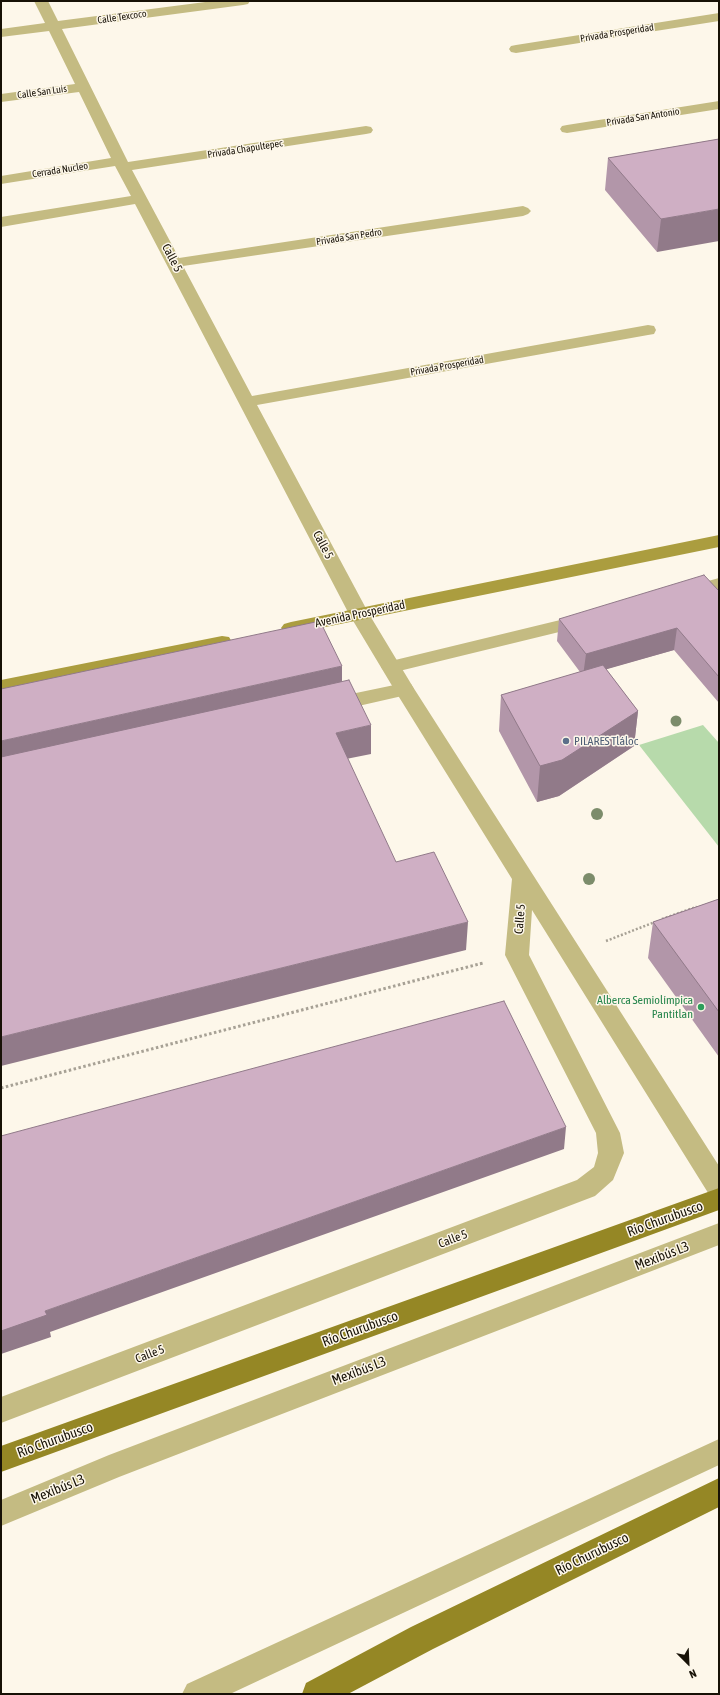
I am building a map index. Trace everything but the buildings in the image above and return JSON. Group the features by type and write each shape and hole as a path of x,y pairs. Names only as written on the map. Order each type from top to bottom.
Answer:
{"main road":[{"name":"Río Churubusco","path":"1,1459 719,1199"},
{"name":"Río Churubusco","path":"317,1694 422,1638 719,1492"}],"street":[{"name":"Calle 5","path":"41,1 121,164 359,614 404,689 719,1188"},
{"name":"Calle Texcoco","path":"1,33 243,1"},
{"name":"Privada Prosperidad","path":"516,49 719,17"},
{"name":"Calle San Luis","path":"1,98 84,86"},
{"name":"Privada San Antonio","path":"567,129 719,105"},
{"name":"Privada Chapultepec","path":"121,164 366,130"},
{"name":"Cerrada Nucleo","path":"1,180 121,164"},
{"path":"1,222 140,199"},
{"name":"Privada San Pedro","path":"174,263 523,210"},
{"name":"Privada Prosperidad","path":"247,402 648,330"},
{"name":"Avenida Prosperidad","path":"274,632 719,541"},
{"path":"1,688 242,638"},
{"name":"Calle 5","path":"1,1410 586,1188 604,1173 611,1153 608,1133 517,955 524,879"}],"lane":[{"path":"667,598 719,584"},
{"path":"391,667 539,632 599,616"},
{"path":"311,709 404,689"},
{"name":"Mexibús L3","path":"1,1513 116,1465 719,1234"},
{"path":"197,1694 719,1452"}],"path":[{"path":"570,953 696,907 700,912"},
{"path":"1,1088 517,955"}],"green space":[{"path":"703,725 719,743 719,847 639,745"}],"place":[{"name":"PILARES Tláloc","path":"566,741"},
{"name":"Alberca Semiolímpica Pantitlan","path":"701,1007"}]}
